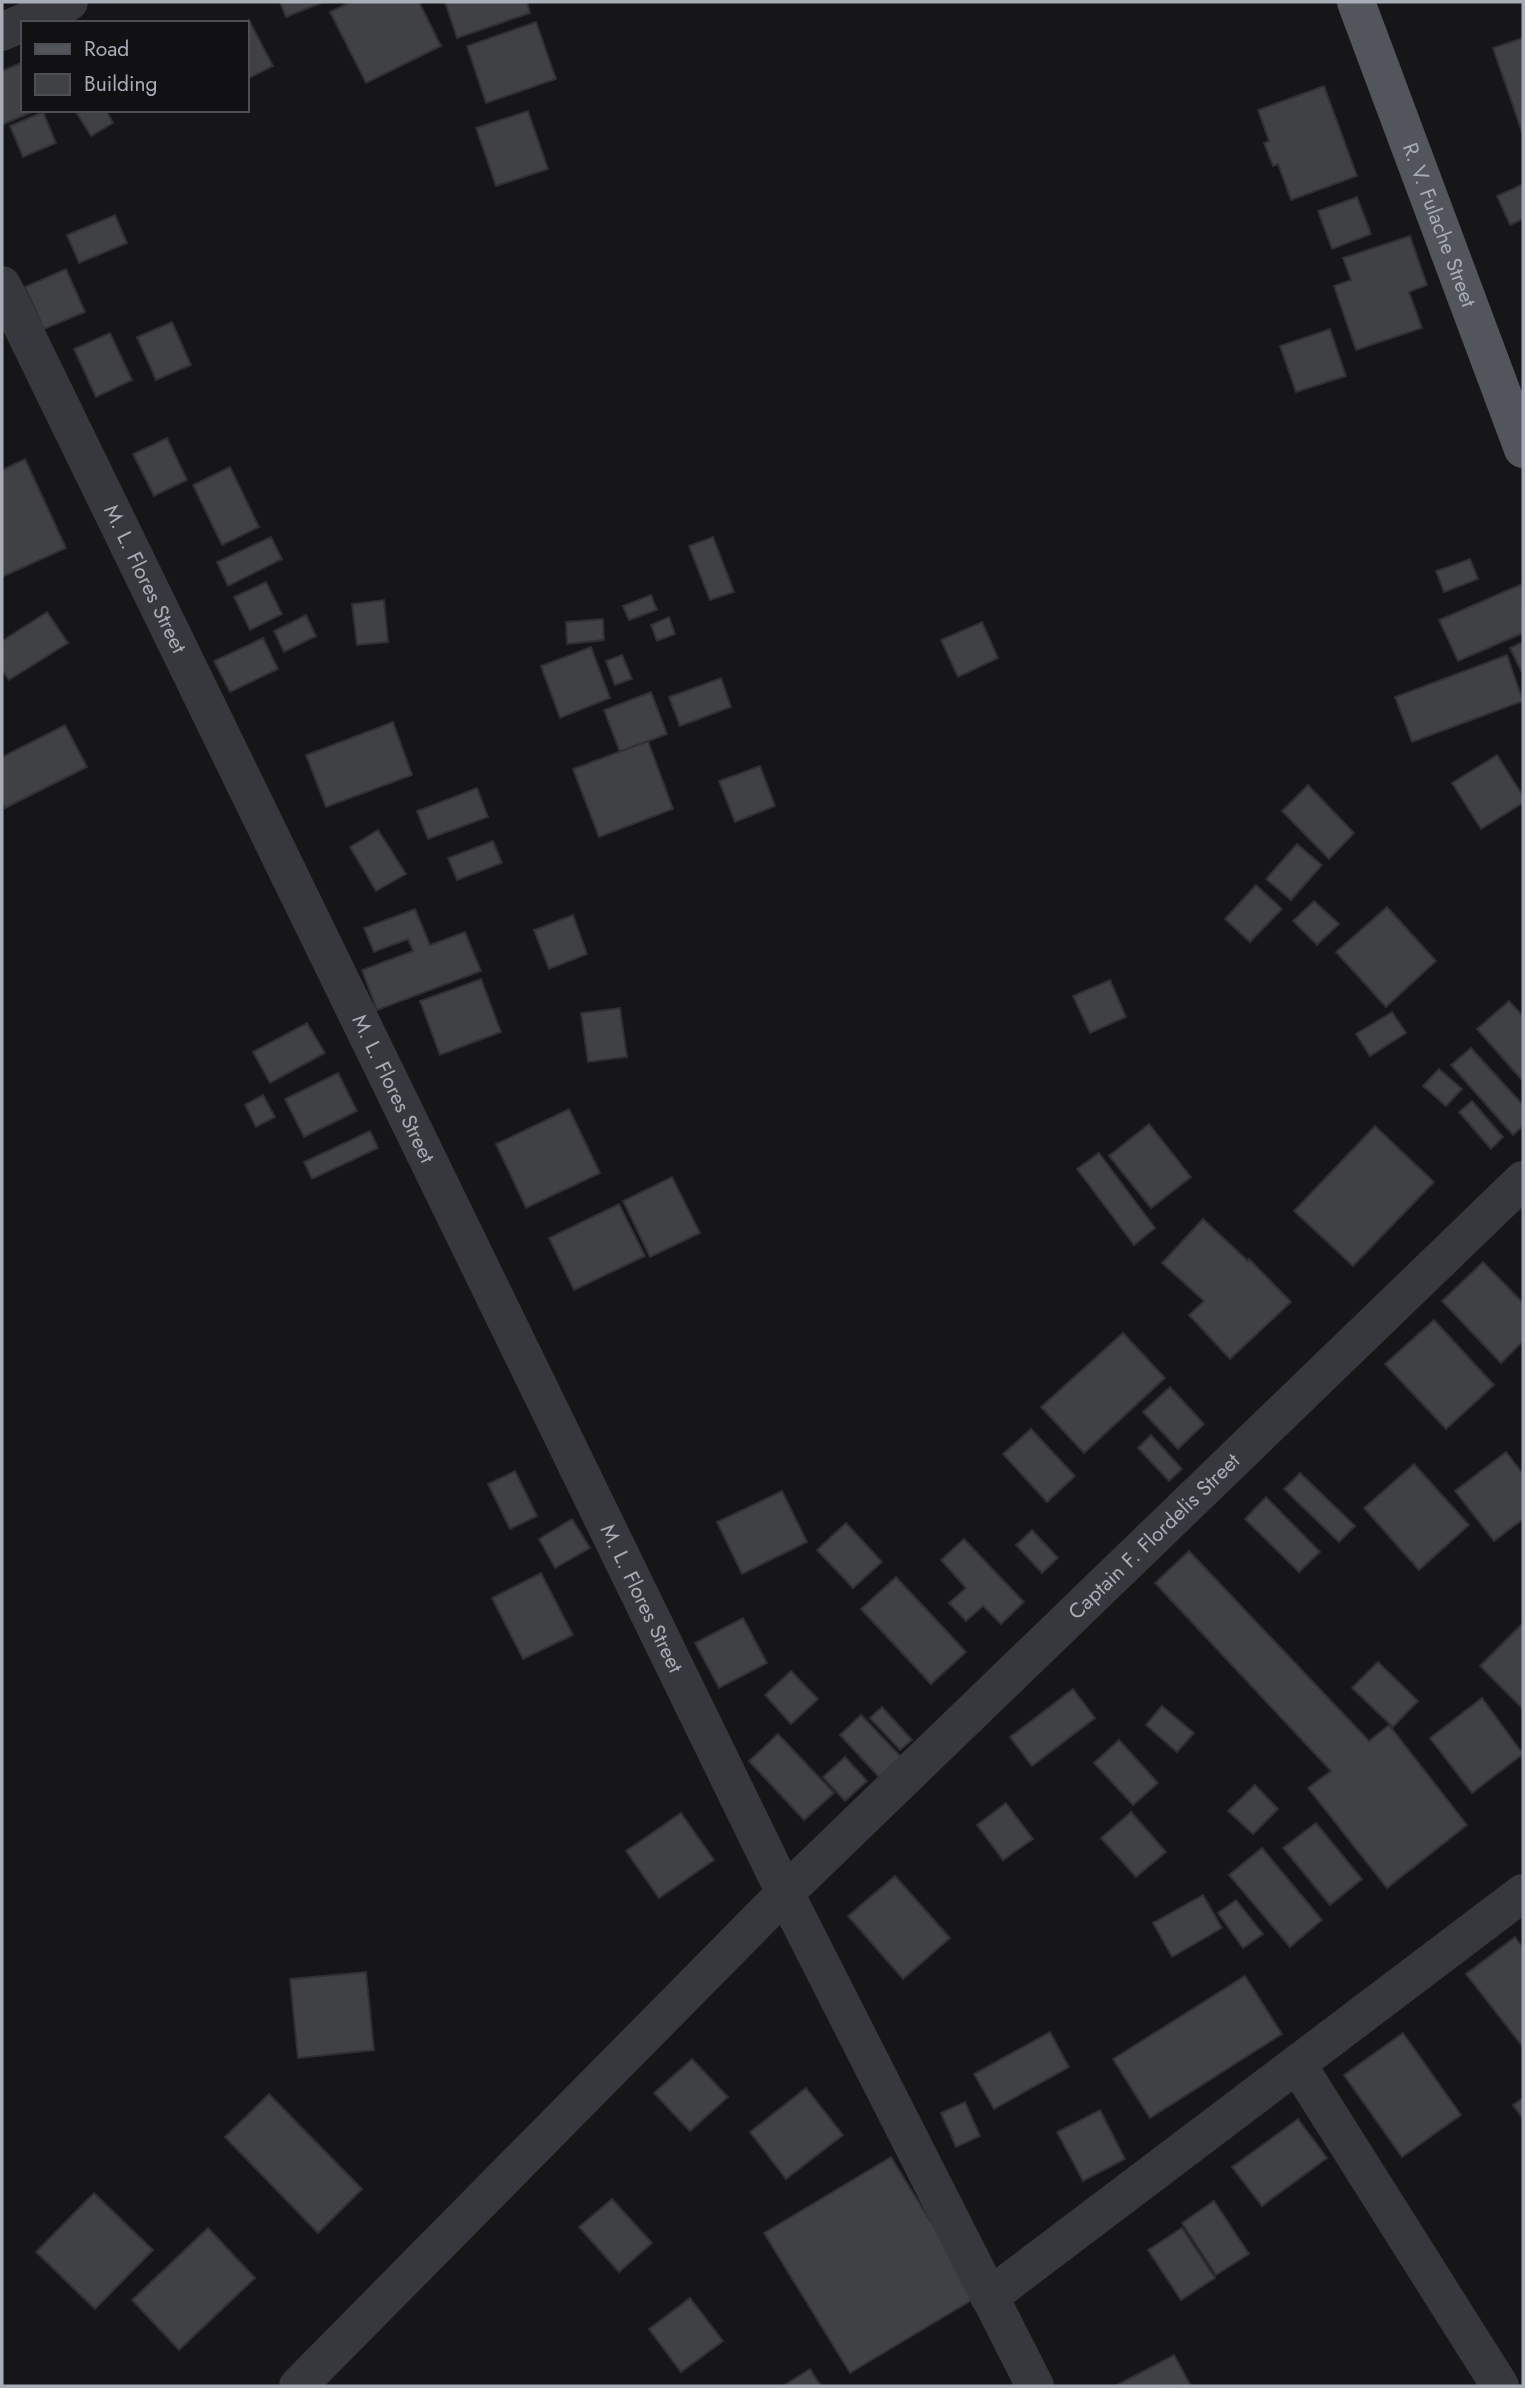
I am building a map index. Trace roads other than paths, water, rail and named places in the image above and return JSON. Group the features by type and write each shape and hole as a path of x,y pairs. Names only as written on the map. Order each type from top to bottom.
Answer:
{"main road":[{"name":"R. V. Fulache Street","path":"1356,2 1523,449"}],"street":[{"path":"27,21 69,2"},
{"path":"2,32 21,23"},
{"name":"M. L. Flores Street","path":"2,285 785,1894 1035,2386"},
{"name":"Captain F. Flordelis Street","path":"298,2386 785,1894 1523,1180"},
{"path":"989,2297 1523,1893"},
{"path":"1297,2064 1500,2386"}]}
